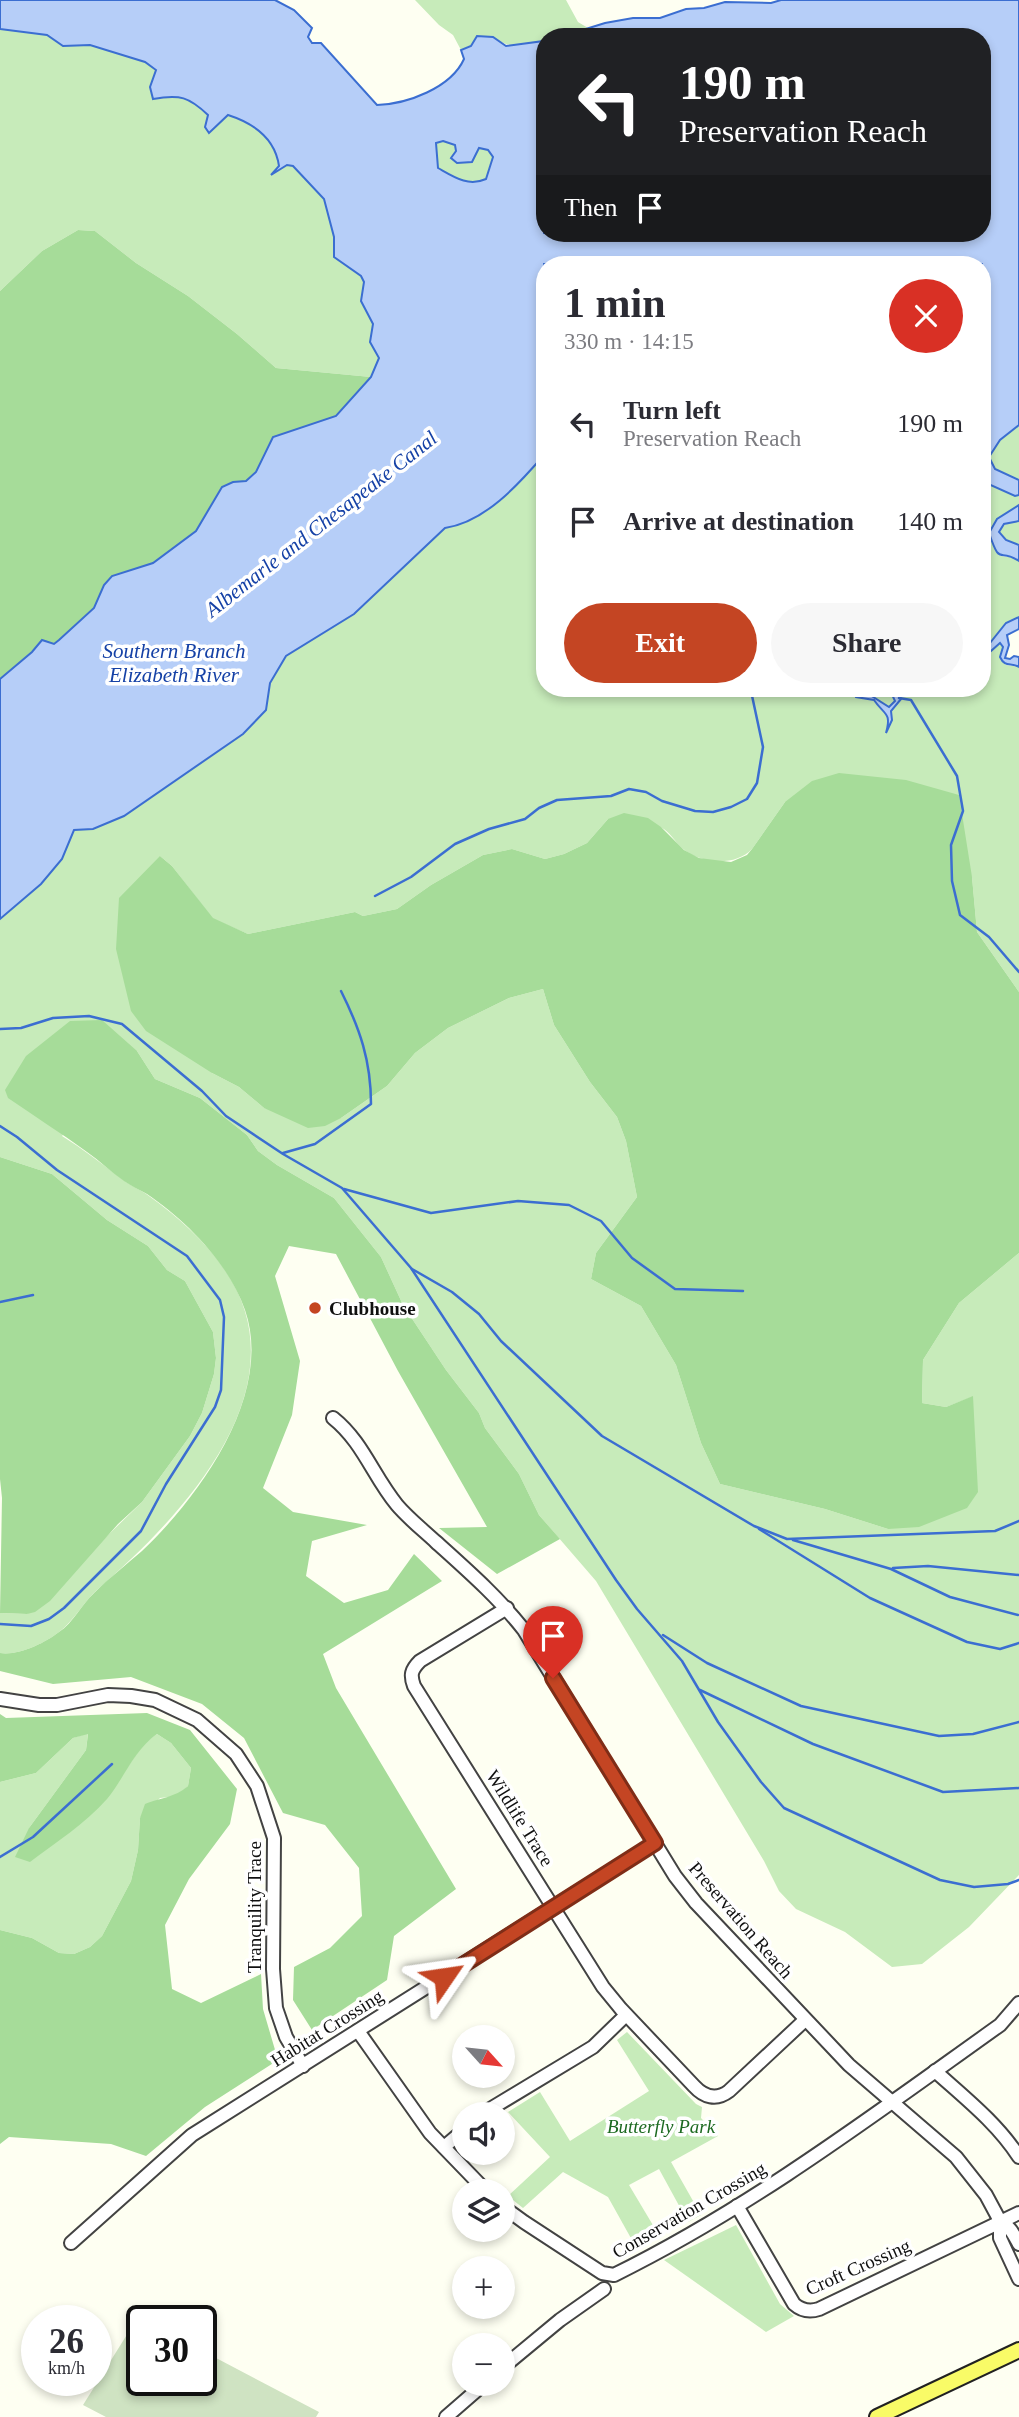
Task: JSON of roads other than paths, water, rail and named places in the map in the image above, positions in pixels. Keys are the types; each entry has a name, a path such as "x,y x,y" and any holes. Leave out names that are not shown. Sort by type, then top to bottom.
{"main road":[{"path":"877,2417 1019,2350"}],"street":[{"name":"Preservation Reach","path":"333,1418 356,1440 383,1488 399,1507 507,1608 524,1630 675,1876 696,1902 849,2065 956,2157 986,2195 1000,2221 1000,2238 1019,2279"},
{"name":"Wildlife Trace","path":"507,1608 420,1661 413,1668 411,1676 414,1686 603,1987 699,2091 713,2097 729,2091 804,2020"},
{"name":"Tranquility Trace","path":"0,1699 48,1705 97,1696 120,1695 155,1700 176,1708 206,1726 243,1764 257,1786 271,1826 268,1836 269,1849 274,1860 273,1969 276,2008 286,2037 303,2066"},
{"name":"Habitat Crossing","path":"71,2243 192,2135 655,1843"},
{"name":"Conservation Crossing","path":"515,2215 610,2276 737,2207 800,2168 1000,2025 1019,2003"},
{"path":"502,2102 593,2047 626,2015"},
{"path":"358,2031 411,2107 475,2179"},
{"path":"935,2071 977,2108 1019,2157"},
{"path":"444,2147 452,2140"},
{"name":"Croft Crossing","path":"737,2207 794,2304 810,2311 820,2309 1019,2213"},
{"name":"Preservation Reach","path":"1000,2221 1013,2232 1019,2244"},
{"path":"515,2357 560,2320 604,2289"},
{"path":"446,2417 470,2396"}],"water":[{"name":"Southern Branch Elizabeth River","path":"0,0 275,0 294,10 312,28 308,37 312,43 321,43 377,105 414,98 439,86 458,69 464,59 461,50 471,46 477,36 493,37 506,46 536,42 536,242 991,242 991,28 589,28 633,18 660,18 686,9 704,8 725,2 1019,0 1019,425 1000,440 991,454 991,256 536,256 536,464 487,510 460,524 445,528 354,614 286,656 270,683 266,710 243,734 124,816 93,829 74,830 62,859 41,884 0,919 0,679 42,640 54,644 94,608 104,585 112,576 153,563 196,531 222,487 233,482 246,481 256,472 273,437 336,416 371,377 379,358 370,342 373,324 361,301 364,282 361,276 334,257 334,237 324,199 293,166 287,165 271,175 279,166 277,156 261,133 246,122 228,115 209,133 205,127 208,115 195,104 177,97 153,99 150,87 156,70 145,62 90,45 63,46 47,35 0,29","holes":["443,141 455,145 456,151 451,158 457,163 472,162 479,148 488,150 493,157 486,179 467,181 455,178 438,168 436,143"]},
{"name":"Southern Branch Elizabeth River","path":"991,461 995,469 1019,480 1019,495 1015,496 991,485"},
{"path":"1019,505 1019,521 1004,524 999,532 1006,540 1019,545 1019,561 998,554 991,538 991,530 997,519"},
{"path":"1019,617 1019,629 1007,635 1009,645 1005,658 1019,657 1019,667 1006,664 1002,660 1000,657 1003,647 1000,643 991,651 991,642 1006,623"},
{"path":"856,697 873,697 889,707 895,701 893,697 900,697 891,711 892,720 886,733 886,714 874,700"}],"waterway":[{"path":"375,896 411,877 455,844 489,829 525,819 539,808 557,800 611,796 629,789 646,792 662,801 695,811 713,812 747,799 757,783 763,747 752,697"},
{"path":"899,698 911,700 957,776 963,811 951,845 952,881 960,915 989,937 1019,972"},
{"path":"283,1153 315,1144 371,1104 369,1074 363,1046 341,991"},
{"path":"0,1029 21,1028 53,1018 89,1016 122,1024 202,1091 226,1116 283,1154 342,1188 411,1268 616,1580 682,1661 718,1722 761,1782 784,1808 940,1880 974,1887 1008,1884 1019,1880"},
{"path":"0,1126 57,1170 187,1256 220,1300 224,1317 221,1390 215,1407 166,1484 141,1531 64,1608 49,1619 31,1626 0,1624"},
{"path":"344,1189 431,1213 518,1201 569,1205 601,1221 632,1258 675,1289 743,1291"},
{"path":"412,1269 452,1292 479,1314 501,1341 602,1436 754,1526 787,1539 995,1531 1019,1521"},
{"path":"0,1302 33,1295"},
{"path":"759,1529 870,1598 967,1642 1000,1649 1019,1643"},
{"path":"793,1540 891,1569 950,1597 1018,1615"},
{"path":"893,1568 928,1566 1019,1575"},
{"path":"663,1635 707,1663 801,1706 939,1736 973,1734 1019,1722"},
{"path":"700,1690 813,1744 943,1792 1019,1788"},
{"path":"0,1857 33,1837 112,1764"}],"place":[{"name":"Clubhouse","path":"315,1308"}],"water label":[{"name":"Albemarle and Chesapeake Canal","path":"321,524"}],"park label":[{"name":"Butterfly Park","path":"661,2126"}]}
